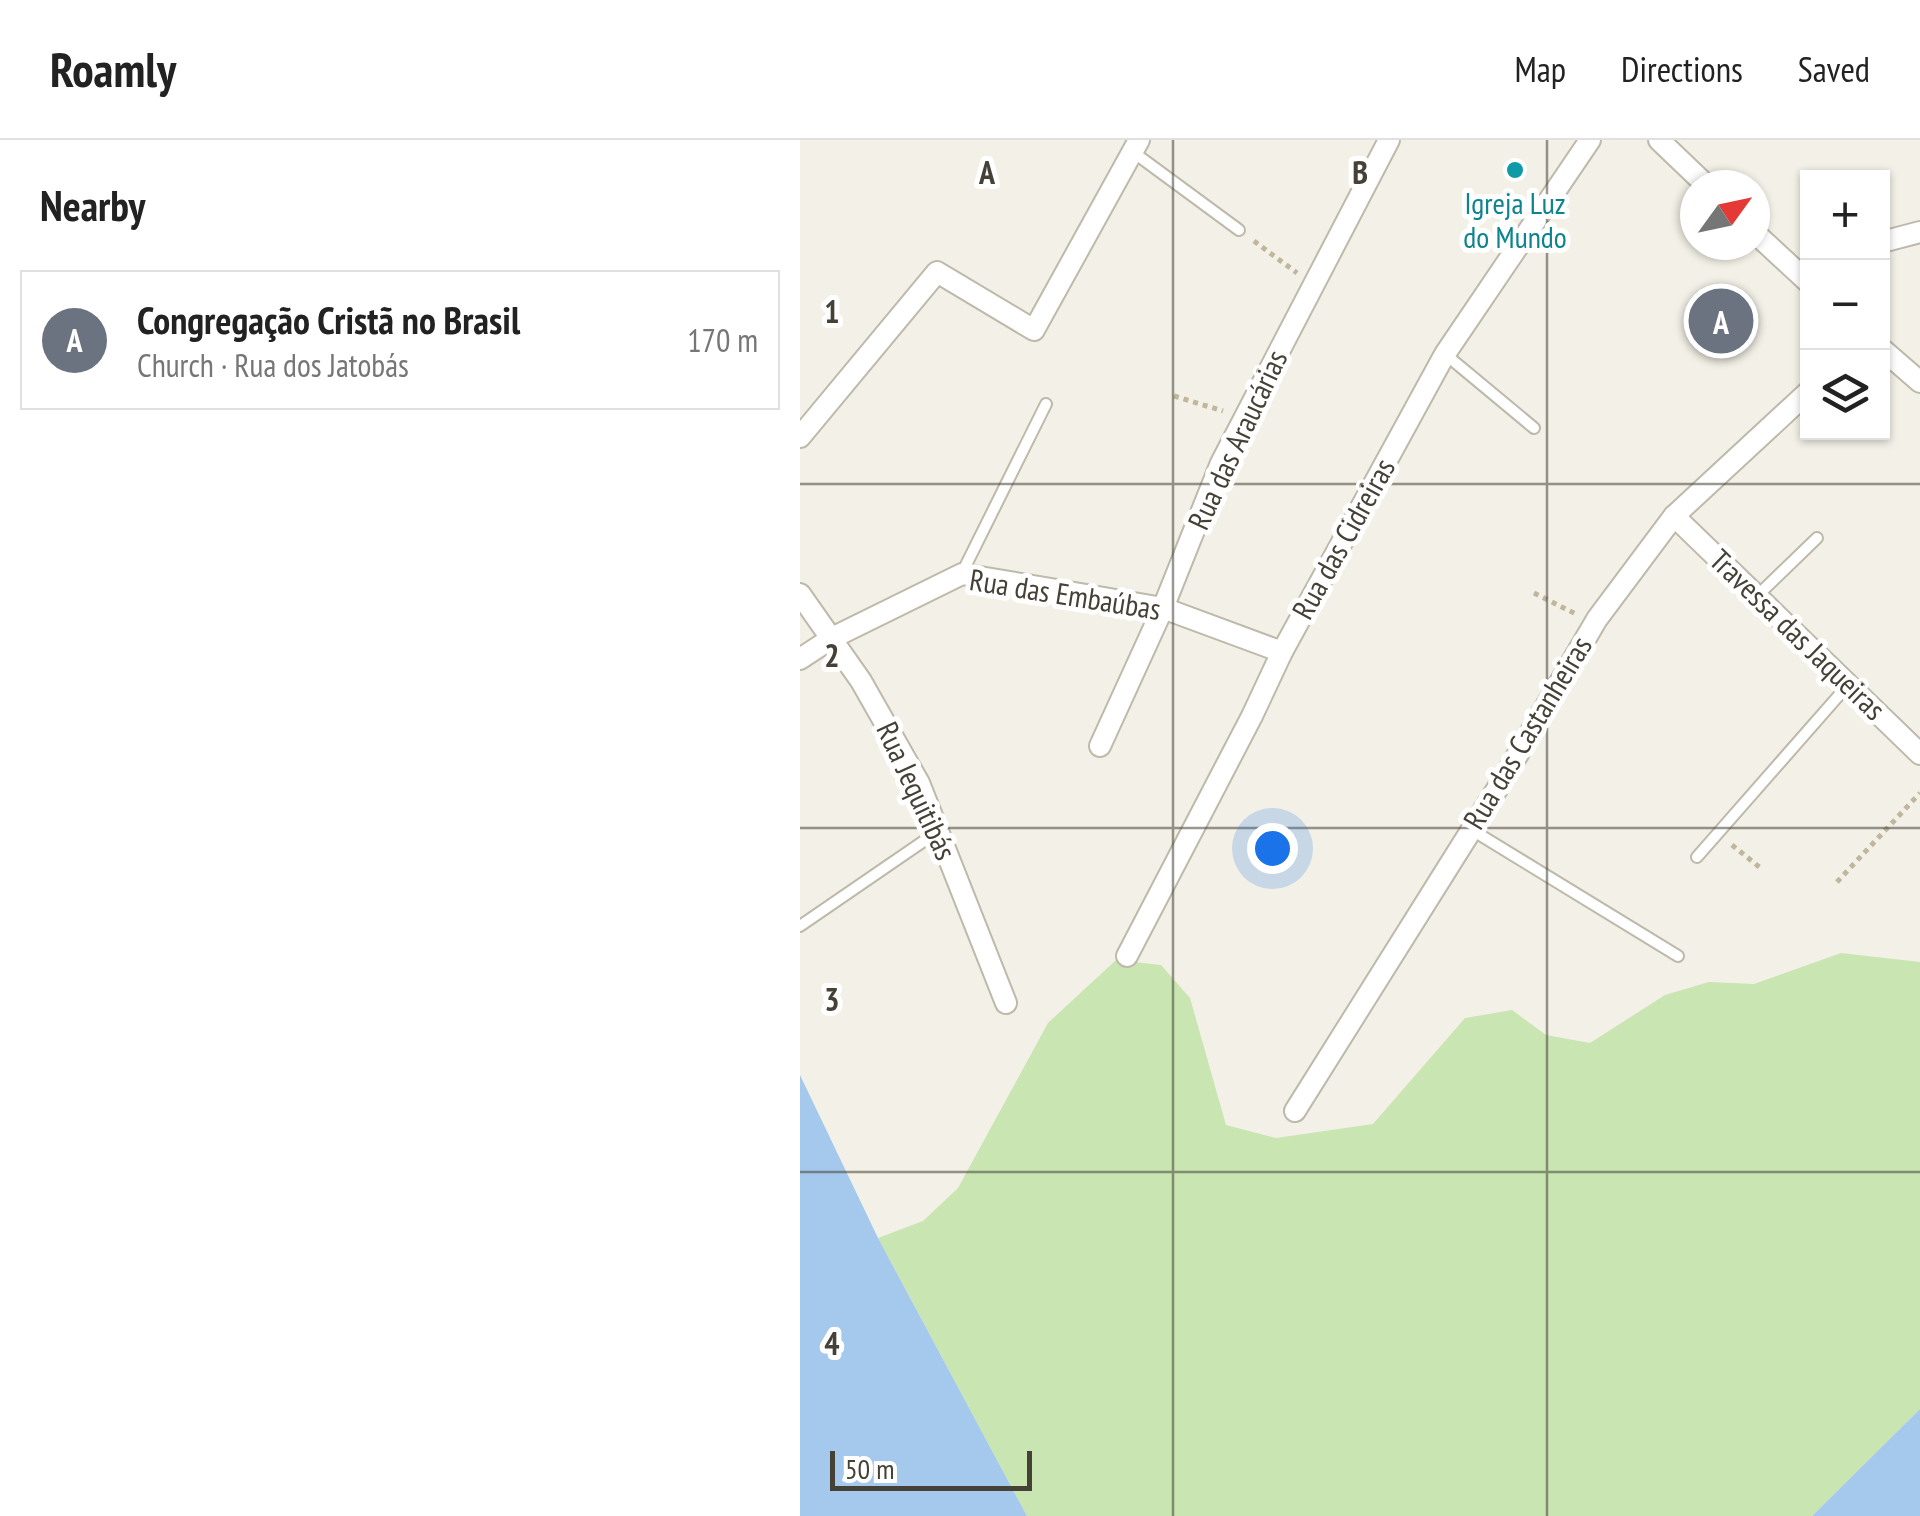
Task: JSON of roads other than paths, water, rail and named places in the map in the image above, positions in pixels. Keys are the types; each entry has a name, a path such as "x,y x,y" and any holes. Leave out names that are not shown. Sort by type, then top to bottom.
{"street":[{"name":"Rua das Araucárias","path":"1100,746 1163,608 1221,464 1389,140"},
{"name":"Rua das Cidreiras","path":"1127,956 1282,652 1444,354 1590,140"},
{"path":"1660,140 1691,170"},
{"path":"800,438 937,272 1034,330 1135,146"},
{"path":"1890,240 1920,232"},
{"path":"1770,244 1799,265"},
{"path":"1883,350 1920,382"},
{"name":"Rua das Castanheiras","path":"1294,1111 1504,778 1594,624 1674,516 1800,399"},
{"name":"Travessa das Jaqueiras","path":"1674,516 1920,754"},
{"name":"Rua das Embaúbas","path":"800,659 832,638 962,574 1163,608 1282,652"},
{"name":"Rua Jequitibás","path":"800,594 861,681 919,784 1006,1003"}],"lane":[{"path":"1135,146 1239,230"},
{"path":"1444,354 1534,428"},
{"path":"962,574 1046,404"},
{"path":"1757,596 1817,538"},
{"path":"1697,857 1849,685"},
{"path":"1471,830 1678,956"},
{"path":"800,926 938,832"}],"water":[{"path":"800,1075 878,1238 1027,1516 800,1516"},
{"path":"1920,1409 1920,1516 1812,1516"}],"place":[{"name":"Igreja Luz do Mundo","path":"1515,170"},
{"name":"Congregação Cristã no Brasil","path":"1721,321"}]}
